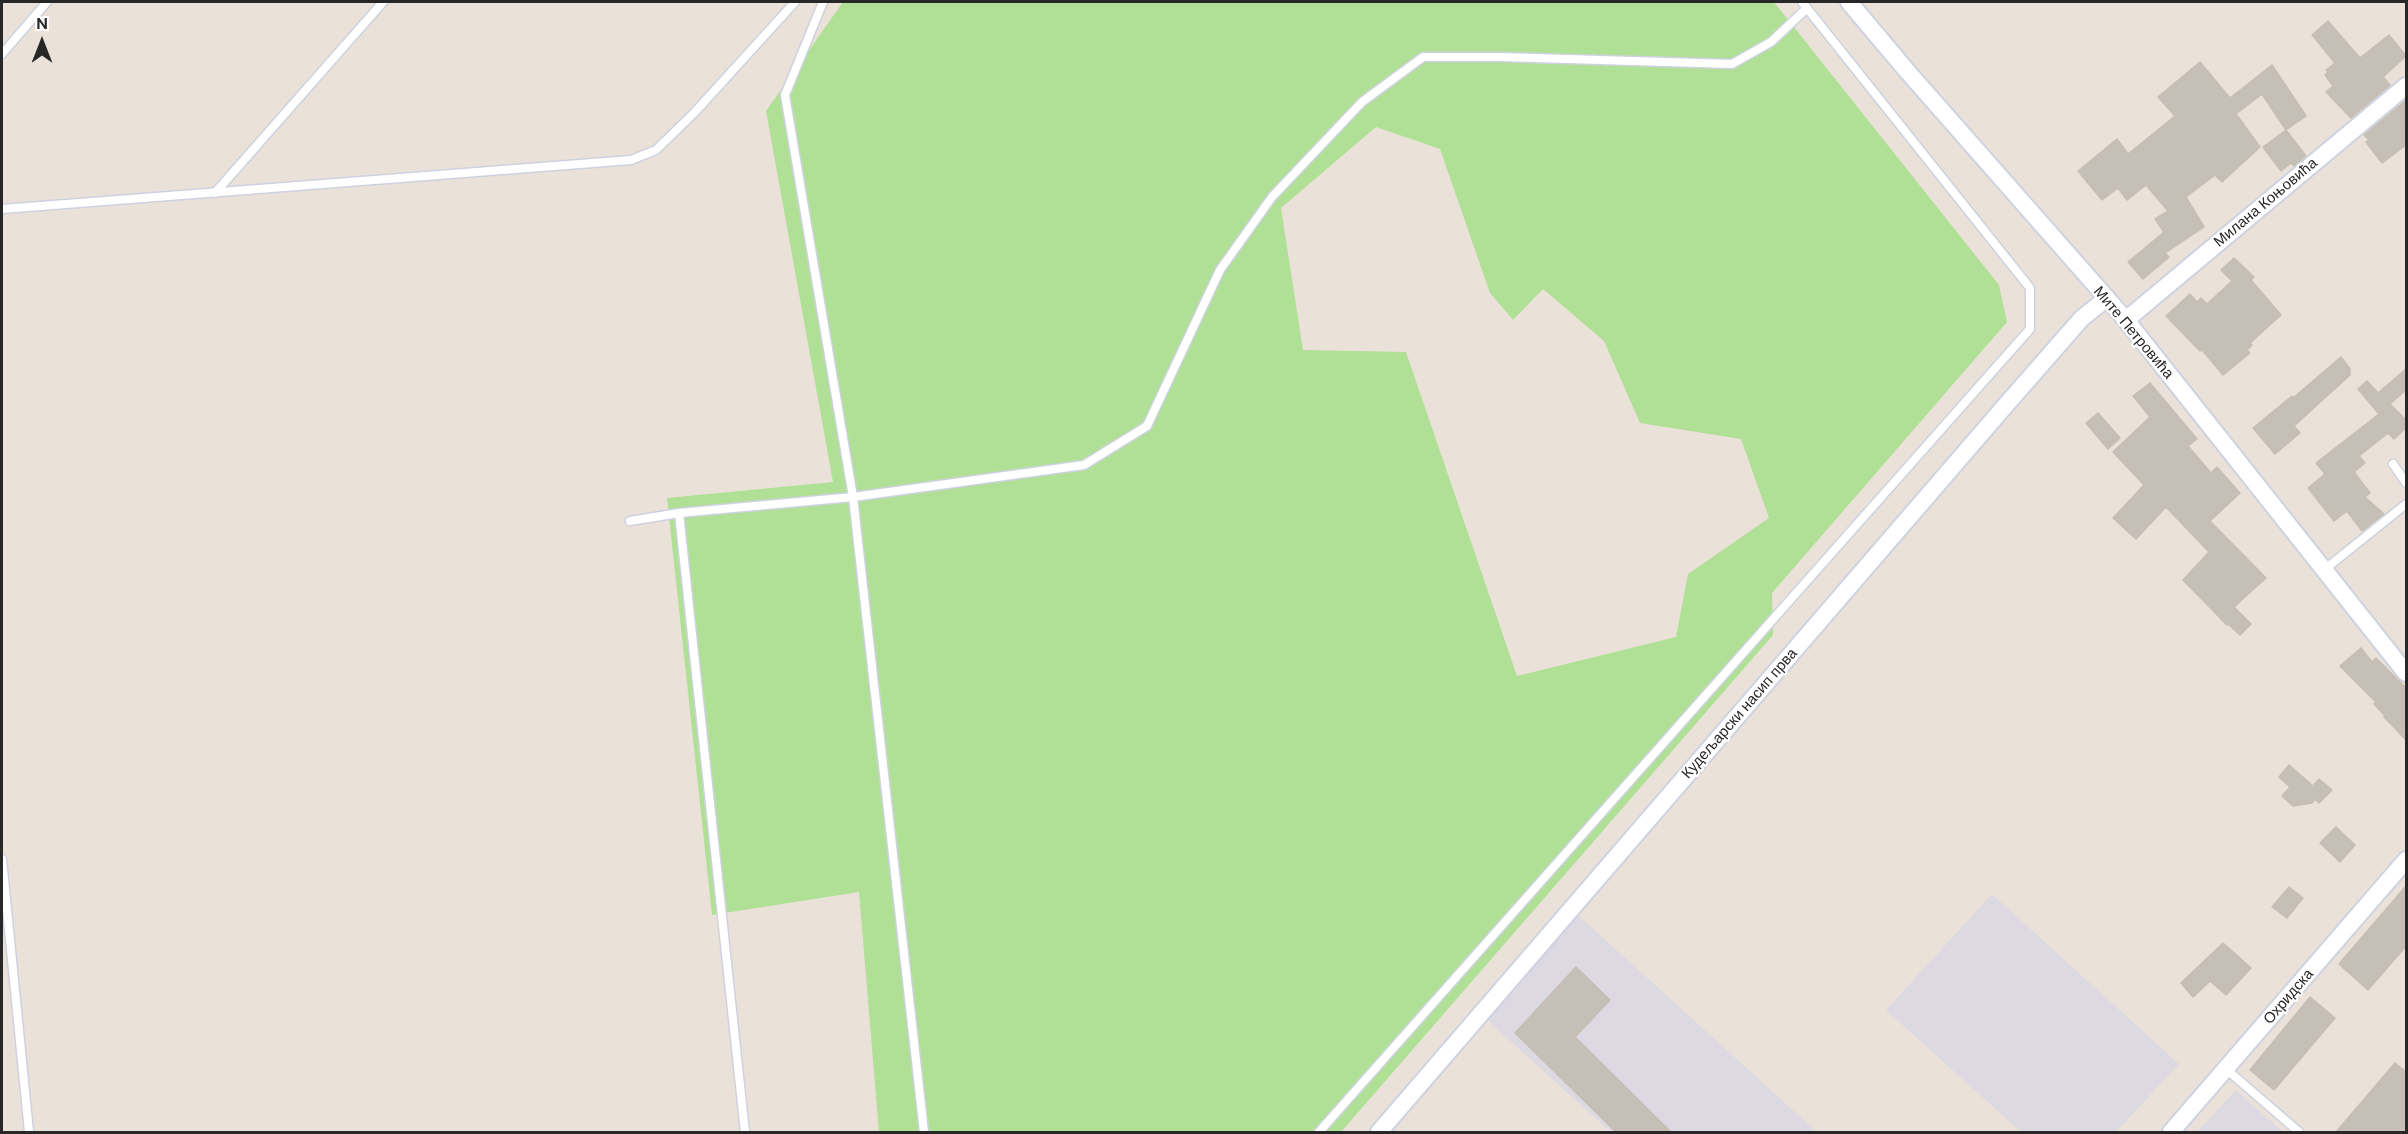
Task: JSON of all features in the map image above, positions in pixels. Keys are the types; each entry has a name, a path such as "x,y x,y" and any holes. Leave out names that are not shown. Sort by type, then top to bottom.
{"street":[{"name":"Мите Петровића","path":"1849,2 2126,320 2406,673"},
{"name":"Милана Коњовића","path":"2126,320 2406,86"},
{"name":"Кудељарски насип прва","path":"1379,1132 2005,406 2082,318 2106,299"},
{"name":"Охридска","path":"2171,1132 2406,861"}],"lane":[{"path":"2,54 47,2"},
{"path":"215,193 383,2"},
{"path":"2,209 632,160 656,150 695,112 795,2"},
{"path":"823,2 784,95 853,497 924,1132"},
{"path":"630,521 679,513 853,497 1084,465 1147,426 1220,270 1272,197 1362,102 1423,57 1732,64 1771,42 1805,5 2030,288 2030,329 1319,1132"},
{"path":"2393,464 2406,483"},
{"path":"2324,570 2406,504"},
{"path":"679,513 744,1132"},
{"path":"2,859 29,1132"},
{"path":"2226,1069 2299,1132"}],"shaded area":[{"path":"1992,894 2179,1064 2116,1132 2021,1132 1886,1010"},
{"path":"1578,915 1817,1132 1611,1132 1488,1021"},
{"path":"2236,1090 2283,1132 2197,1132"}],"green space":[{"path":"843,2 1774,2 1999,285 2007,322 1772,593 1773,635 1341,1132 879,1132 859,892 712,915 667,498 833,482 766,111","holes":["1376,127 1440,149 1490,293 1513,320 1543,289 1604,341 1640,423 1741,439 1769,518 1688,574 1676,637 1517,676 1406,352 1303,350 1281,208"]}],"building":[{"path":"2328,21 2360,58 2389,35 2406,56 2383,77 2390,85 2351,118 2326,92 2333,86 2325,75 2328,72 2326,70 2335,63 2312,35"},
{"path":"2200,62 2230,98 2272,65 2306,116 2286,130 2262,94 2236,114 2260,147 2222,182 2215,175 2186,197 2204,227 2165,253 2169,257 2143,279 2128,262 2164,232 2155,219 2168,211 2146,185 2127,200 2118,188 2102,200 2078,171 2117,139 2128,154 2175,116 2158,97"},
{"path":"2405,101 2406,145 2382,163 2366,142 2369,140 2364,135"},
{"path":"2286,130 2306,156 2294,166 2291,163 2281,171 2263,147"},
{"path":"2234,258 2254,277 2251,280 2281,315 2250,343 2252,345 2247,350 2250,353 2223,375 2202,350 2200,351 2166,316 2190,294 2197,302 2201,298 2207,304 2232,281 2221,270"},
{"path":"2341,357 2350,369 2350,375 2294,426 2300,433 2275,454 2253,428"},
{"path":"2406,369 2406,390 2390,404 2406,420 2404,426 2406,428 2394,439 2388,433 2359,456 2365,463 2354,472 2370,493 2365,497 2384,514 2362,531 2347,511 2334,521 2308,488 2325,474 2316,463 2379,414 2358,389 2367,381 2378,393"},
{"path":"2150,383 2197,439 2188,446 2211,473 2217,467 2240,493 2210,521 2266,578 2234,607 2251,624 2240,635 2227,625 2183,580 2209,552 2166,507 2136,539 2113,518 2144,485 2113,452 2150,417 2133,396"},
{"path":"2098,413 2120,438 2108,449 2086,423"},
{"path":"2361,648 2372,662 2376,658 2406,688 2406,740 2384,717 2374,704 2376,702 2340,666"},
{"path":"2289,765 2313,786 2319,779 2332,790 2319,803 2315,799 2312,803 2293,806 2282,796 2290,787 2279,777"},
{"path":"2336,827 2355,845 2340,862 2320,843"},
{"path":"2406,886 2406,946 2368,990 2339,964"},
{"path":"2289,887 2303,898 2287,918 2272,907"},
{"path":"2223,943 2251,968 2226,995 2210,981 2193,997 2181,983"},
{"path":"1576,967 1610,1000 1575,1037 1671,1132 1616,1132 1515,1033"},
{"path":"2310,997 2335,1018 2274,1090 2250,1070"},
{"path":"2395,1063 2406,1072 2406,1132 2336,1132"}]}
